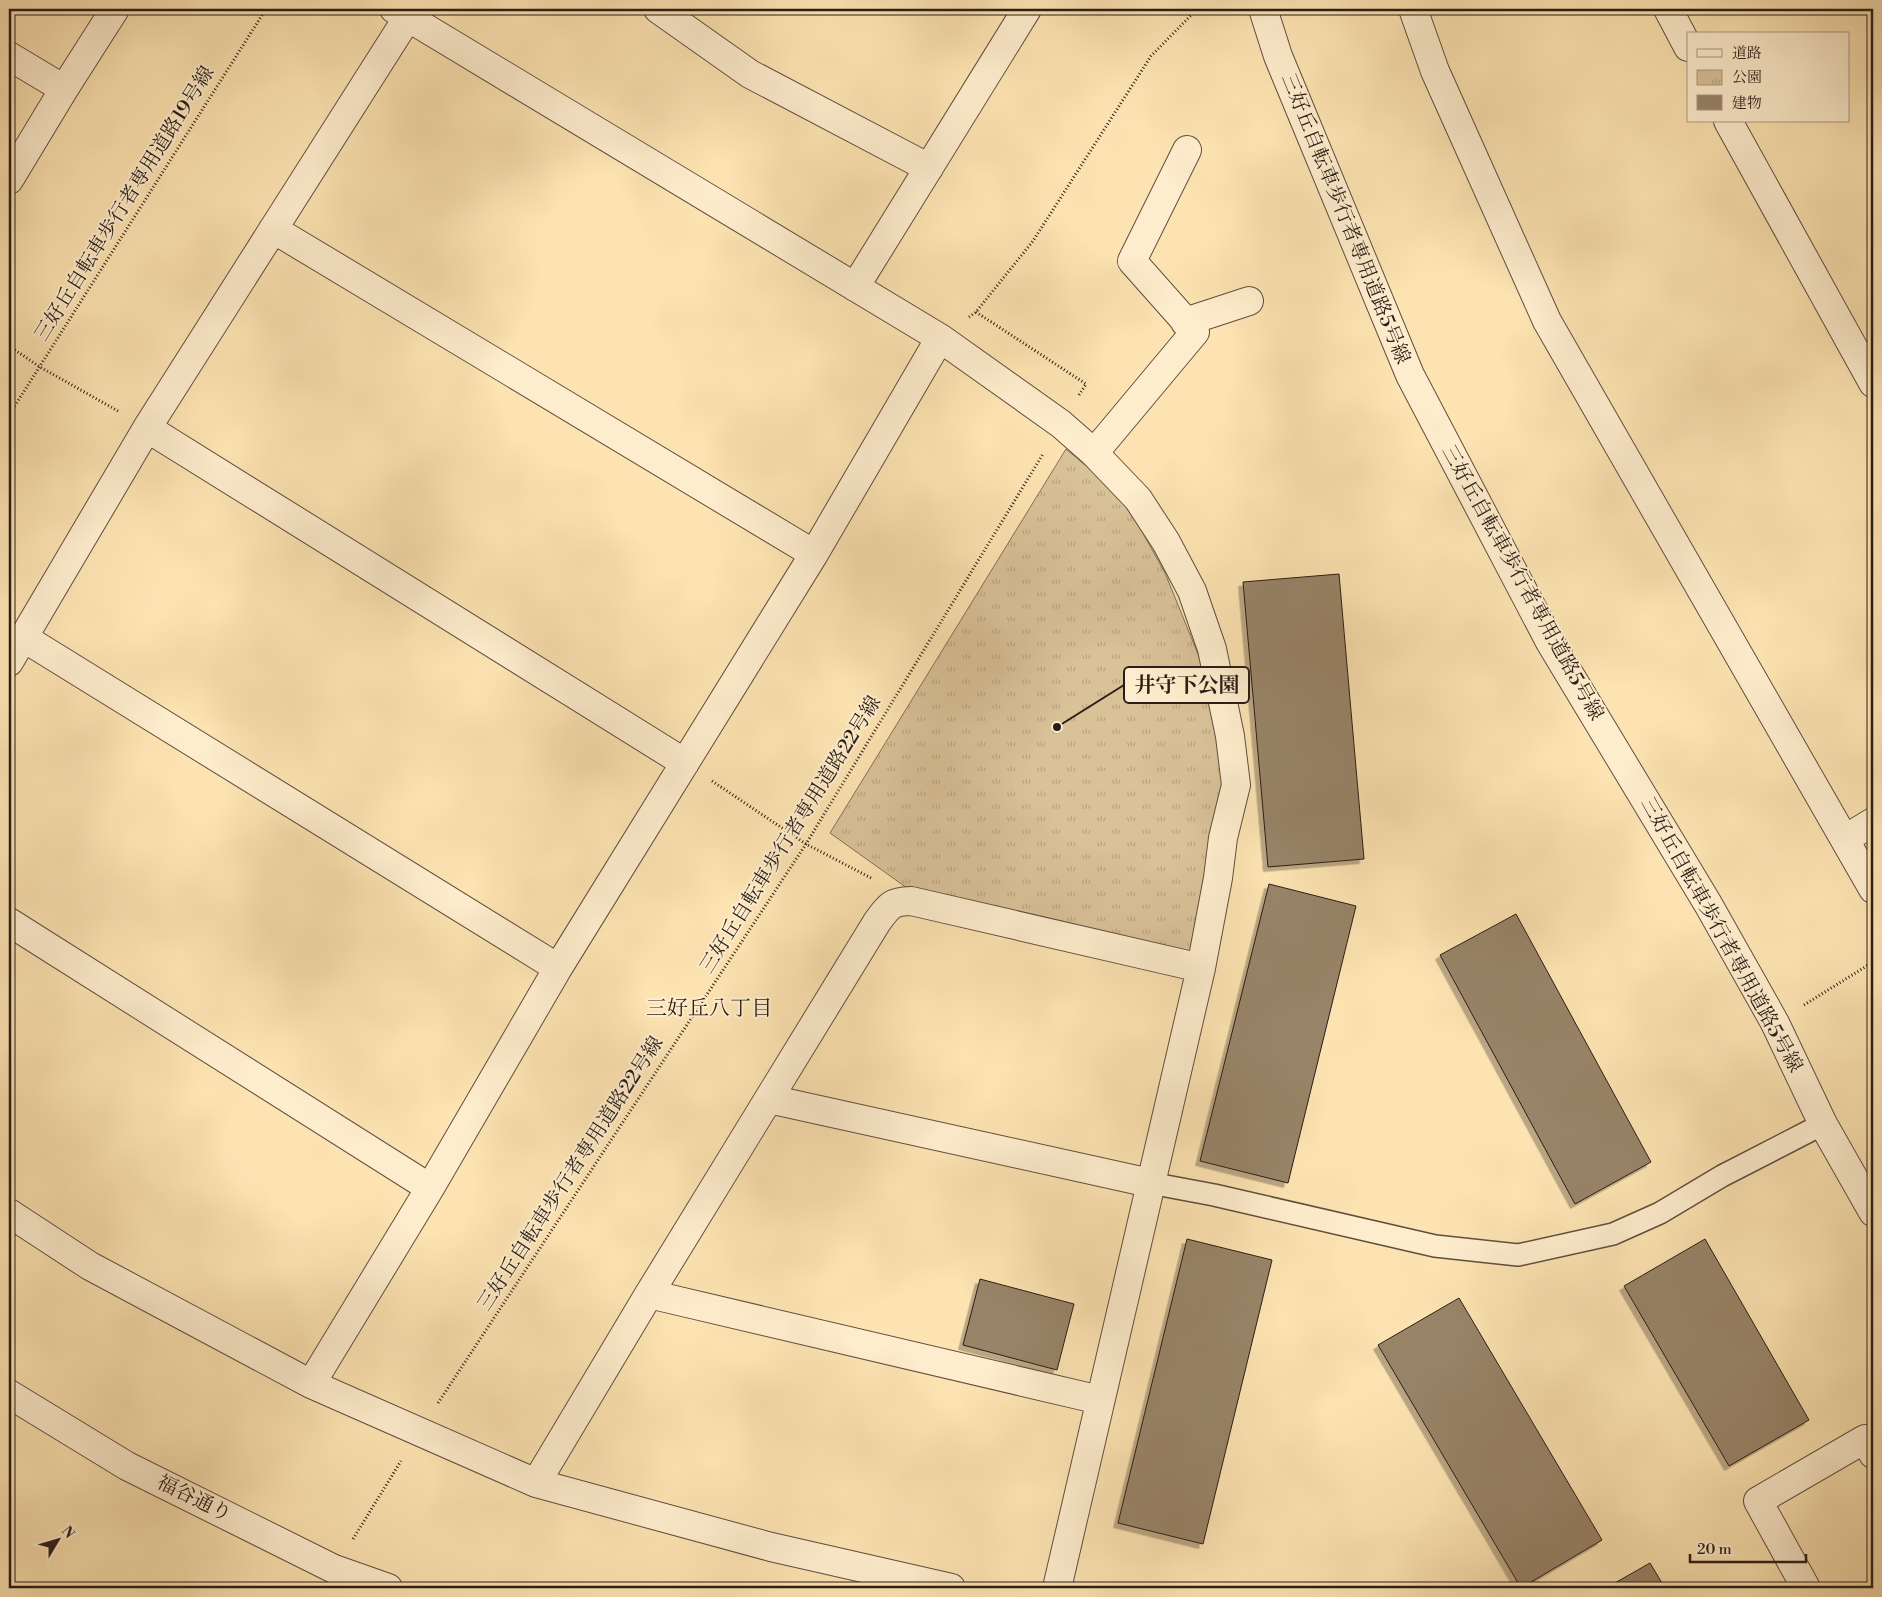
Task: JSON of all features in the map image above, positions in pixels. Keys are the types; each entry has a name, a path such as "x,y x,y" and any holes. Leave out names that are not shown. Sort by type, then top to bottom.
{"street":[{"path":"9,180 115,9"},
{"path":"658,9 750,74 929,168"},
{"path":"855,287 1027,9"},
{"name":"三好丘自転車歩行者専用道路5号線","path":"1263,9 1278,56 1410,374 1550,642 1708,904 1775,1023 1823,1124 1873,1212"},
{"path":"1413,9 1435,71 1547,322 1873,890"},
{"path":"1668,9 1687,45"},
{"path":"9,662 147,428 273,229 404,12 940,338 1061,424 1094,452 1138,499 1166,542 1192,591 1212,649 1230,736 1236,784 1223,838 1218,878 1201,968 1057,1588"},
{"path":"9,56 64,89"},
{"path":"1729,122 1873,383"},
{"path":"1094,452 1195,332 1132,262 1187,150"},
{"path":"273,229 814,554"},
{"path":"1185,322 1249,301"},
{"path":"311,1384 430,1188 558,968 814,554 940,338"},
{"path":"147,428 685,763"},
{"path":"24,638 558,968"},
{"path":"1845,839 1873,822"},
{"path":"536,1483 649,1294 885,911 898,901 920,903 1201,968"},
{"path":"9,922 430,1188"},
{"path":"769,1099 1150,1183"},
{"path":"9,1213 90,1266 311,1384 536,1483 771,1547 951,1588"},
{"path":"649,1294 1100,1400"},
{"name":"福谷通り","path":"9,1394 127,1466 334,1569 388,1588"},
{"path":"1806,1588 1758,1501 1865,1439 1873,1454"}],"lane":[{"path":"1150,1183 1214,1195 1435,1246 1518,1255 1613,1234 1660,1213 1722,1176 1823,1124"}],"path":[{"name":"三好丘自転車歩行者専用道路19号線","path":"9,415 266,9"},
{"path":"940,338 976,312 1032,241 1150,56 1197,9"},
{"name":"三好丘自転車歩行者専用道路22号線","path":"334,1569 419,1430 806,844 1086,384 976,312"},
{"path":"9,346 40,367 147,428"},
{"path":"685,763 806,844 881,883 898,901"},
{"path":"1775,1023 1873,962"}],"green space":[{"path":"1066,449 1123,497 1165,573 1209,681 1230,774 1210,957 914,893 830,833"}],"building":[{"path":"1339,574 1364,859 1268,867 1243,582"},
{"path":"1269,884 1356,906 1288,1183 1200,1161"},
{"path":"1516,914 1651,1162 1575,1204 1440,955"},
{"path":"1187,1239 1272,1260 1203,1544 1118,1523"},
{"path":"1705,1239 1809,1420 1729,1466 1624,1286"},
{"path":"980,1279 1074,1304 1057,1370 963,1345"},
{"path":"1459,1298 1602,1540 1521,1588 1378,1345"},
{"path":"1650,1563 1665,1588 1606,1588"}],"place":[{"name":"井守下公園","path":"1057,727"}],"district":[{"name":"三好丘八丁目","path":"709,1009"}]}
